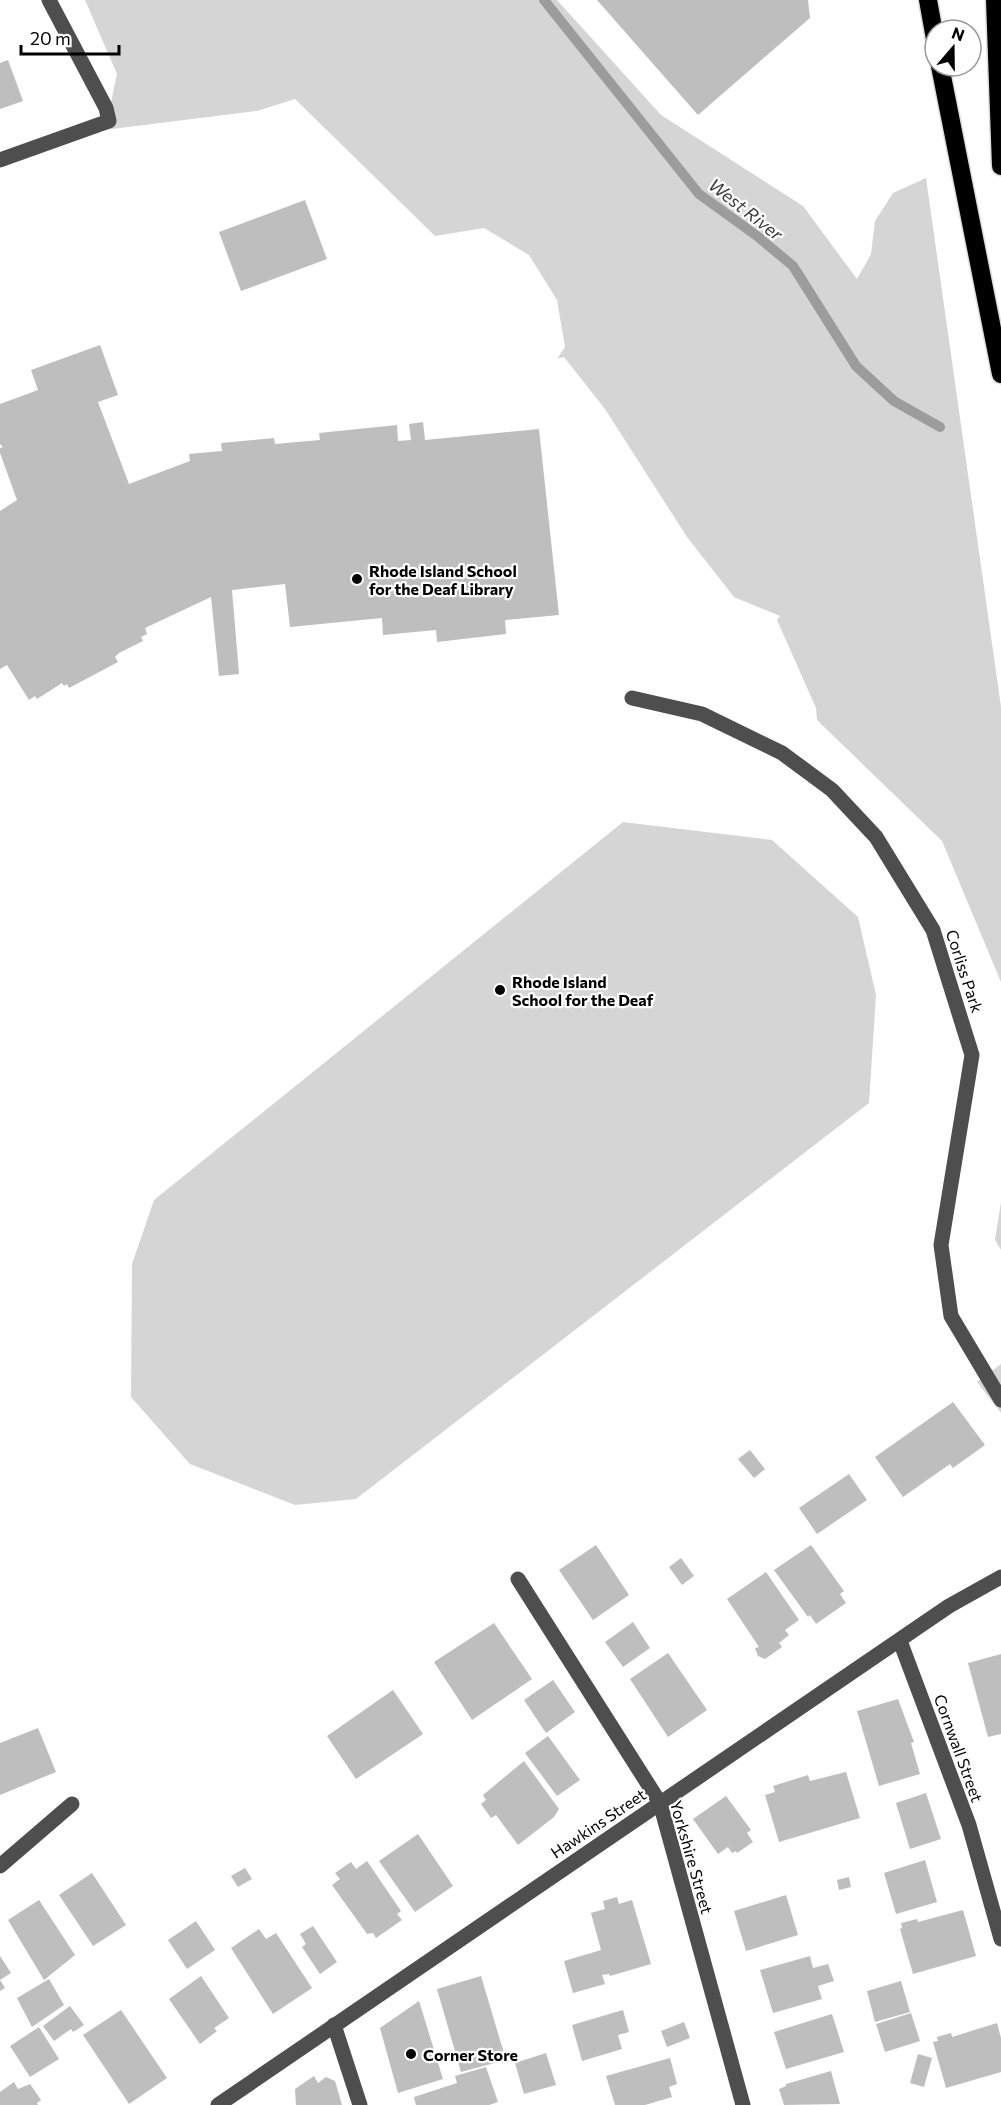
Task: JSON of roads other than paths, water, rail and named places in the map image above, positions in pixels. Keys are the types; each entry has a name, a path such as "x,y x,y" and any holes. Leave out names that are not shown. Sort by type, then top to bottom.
{"highway":[{"path":"928,0 931,18"},
{"path":"995,0 1001,166"},
{"path":"942,78 1001,374"}],"street":[{"path":"0,160 110,121 106,108 49,0"},
{"name":"Corliss Park","path":"632,698 702,714 782,753 832,790 876,837 933,930 972,1055 941,1245 951,1316 1001,1400"},
{"name":"Hawkins Street","path":"218,2105 949,1606 1001,1576"},
{"name":"Yorkshire Street","path":"518,1580 660,1803 743,2105"},
{"name":"Cornwall Street","path":"900,1641 969,1825 1001,1939"},
{"path":"0,1866 72,1804"},
{"path":"334,2025 360,2105"}],"waterway":[{"name":"West River","path":"544,0 699,194 757,236 793,266 856,366 894,401 940,427"}],"place":[{"name":"Rhode Island School for the Deaf Library","path":"357,579"},
{"name":"Rhode Island School for the Deaf","path":"500,990"},
{"name":"Corner Store","path":"411,2054"}]}
